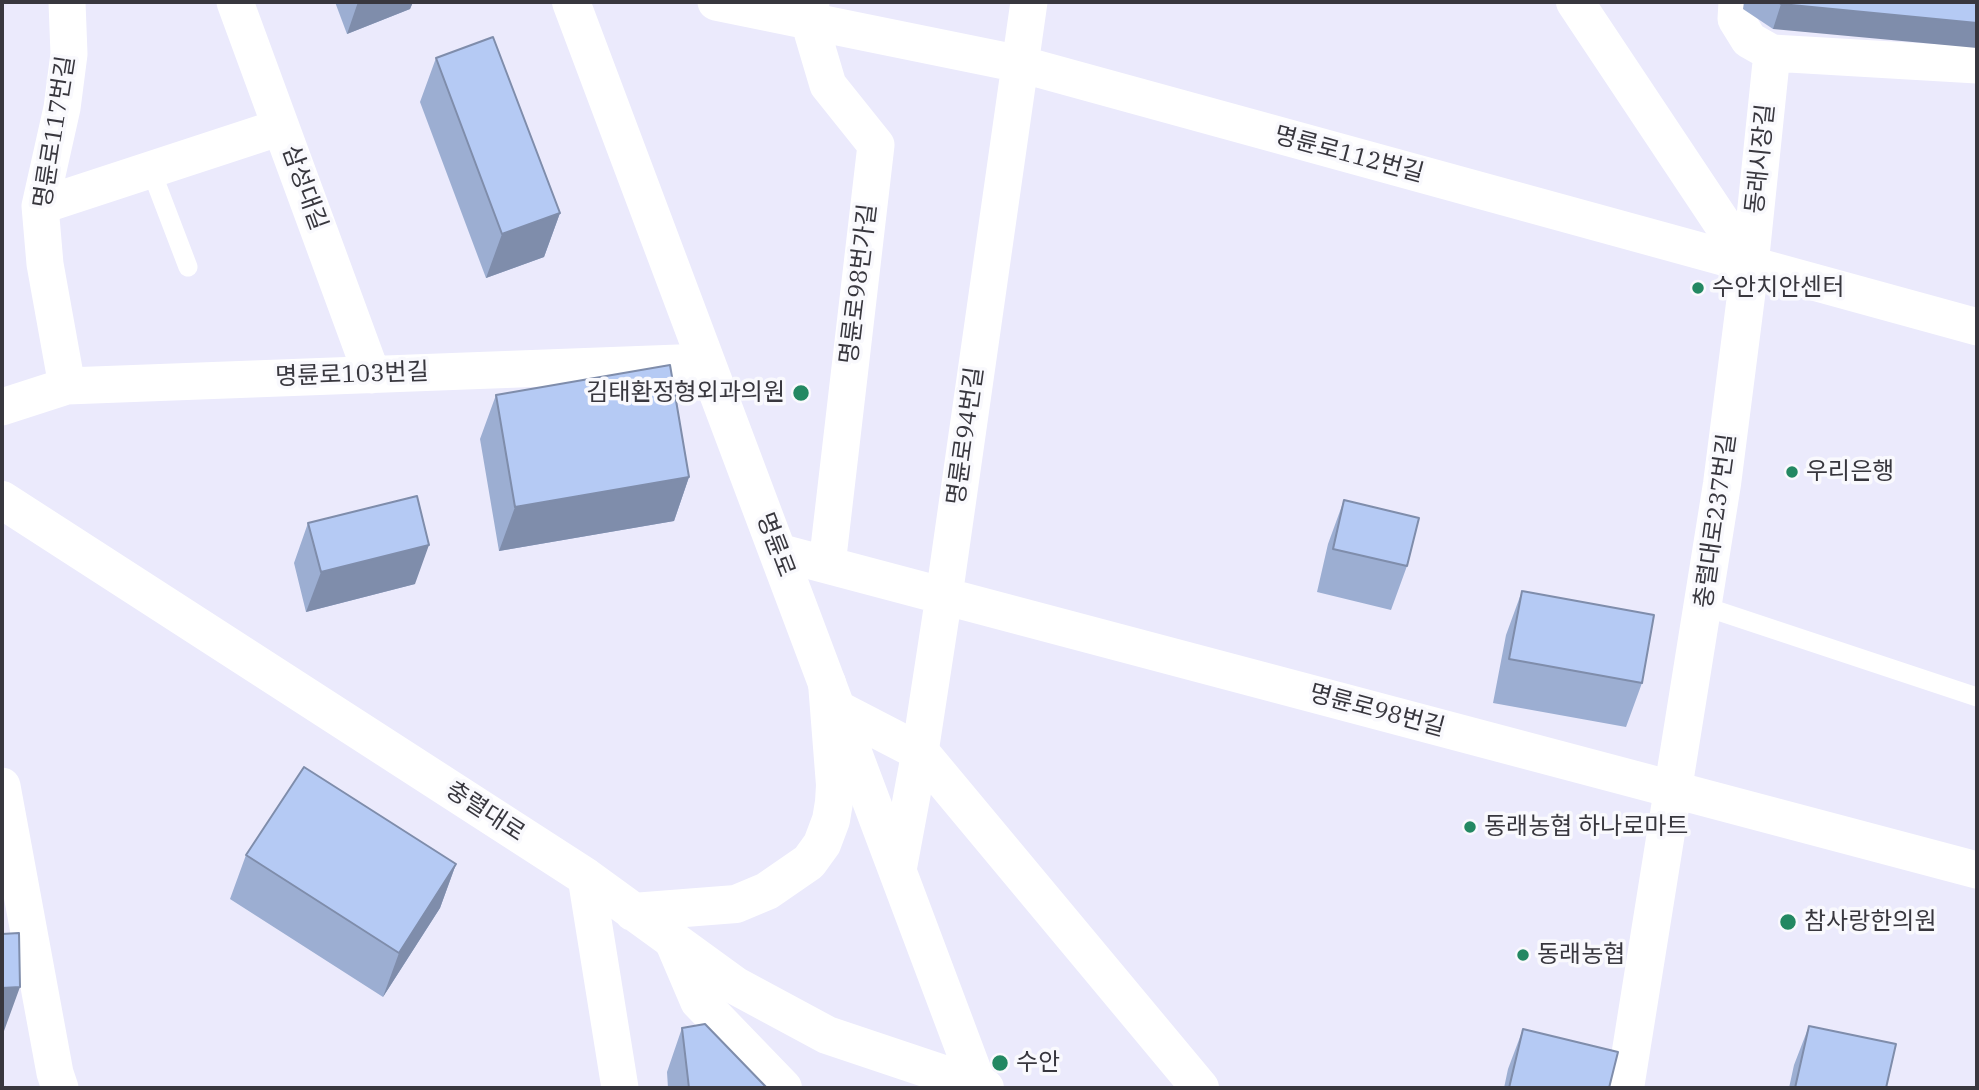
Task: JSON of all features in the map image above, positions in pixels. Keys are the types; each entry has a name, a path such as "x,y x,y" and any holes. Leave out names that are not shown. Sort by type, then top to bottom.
{"main road":[{"name":"명륜로","path":"570,2 981,1088"},
{"path":"1575,2 1750,265"},
{"name":"충렬대로237번길","path":"1625,1088 1723,484 1750,265"},
{"name":"충렬대로","path":"2,500 586,877 736,986 827,1035 981,1088"},
{"path":"832,696 920,752 1200,1088"},
{"path":"633,912 736,904 767,891 809,862 822,844 834,802 832,696"},
{"path":"673,940 699,1001 783,1088"}],"street":[{"name":"명륜로117번길","path":"66,2 69,54 62,108 40,206 45,264 67,386"},
{"name":"삼성대길","path":"235,2 372,374"},
{"name":"명륜로112번길","path":"716,2 810,11 1020,64 1977,327"},
{"name":"명륜로94번길","path":"898,870 920,752 944,596 1028,2"},
{"path":"1737,2 1736,19 1749,40 1772,53 1977,65"},
{"name":"명륜로98번가길","path":"810,11 828,85 876,145 827,565"},
{"name":"동래시장길","path":"1750,265 1772,53"},
{"path":"40,206 281,127"},
{"name":"명륜로103번길","path":"2,407 67,386 705,362"},
{"name":"명륜로98번길","path":"778,552 1977,870"},
{"path":"2,786 65,1083"},
{"path":"586,877 620,1088"}],"lane":[{"path":"151,170 188,267"},
{"path":"1703,606 1977,697"}],"building":[{"path":"1778,2 1977,2 1977,23 1781,4"},
{"path":"493,37 560,213 502,234 436,58"},
{"path":"670,365 689,477 515,507 496,395"},
{"path":"417,496 429,545 321,572 308,523"},
{"path":"1344,500 1419,518 1407,566 1333,549"},
{"path":"1522,591 1654,615 1642,683 1509,659"},
{"path":"304,767 456,864 399,953 246,855"},
{"path":"19,933 20,987 2,988 2,934"},
{"path":"705,1024 767,1088 689,1088 682,1028"},
{"path":"1809,1026 1896,1044 1886,1088 1795,1088"},
{"path":"1523,1029 1618,1052 1609,1088 1509,1088"}],"place":[{"name":"수안치안센터","path":"1698,288"},
{"name":"김태환정형외과의원","path":"801,393"},
{"name":"우리은행","path":"1792,472"},
{"name":"동래농협 하나로마트","path":"1470,827"},
{"name":"참사랑한의원","path":"1788,922"},
{"name":"동래농협","path":"1523,955"},
{"name":"수안","path":"1000,1063"}]}
